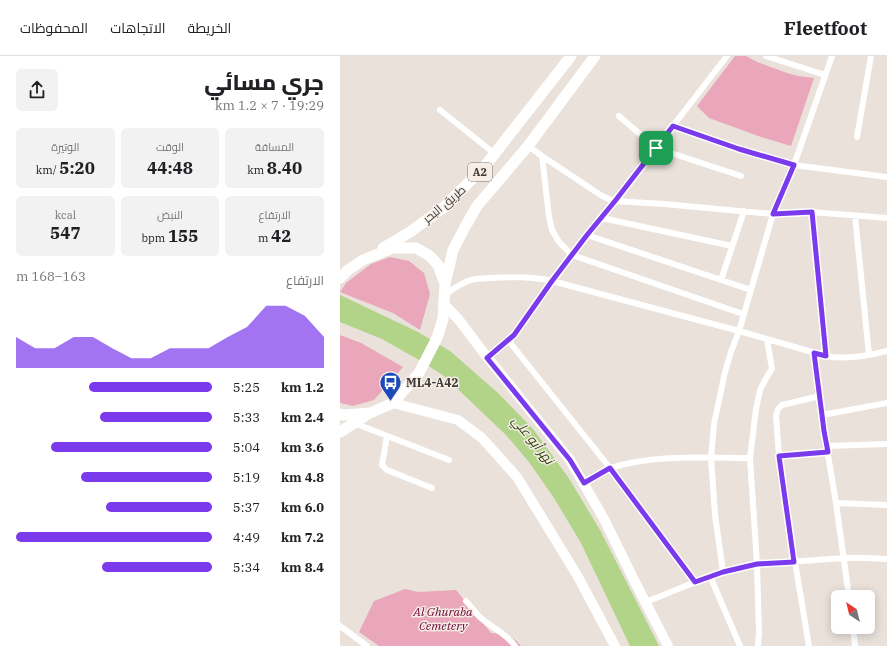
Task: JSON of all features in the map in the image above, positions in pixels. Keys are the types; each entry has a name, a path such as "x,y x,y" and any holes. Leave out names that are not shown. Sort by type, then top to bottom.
{"highway":[{"name":"طريق البحر","path":"363,260 410,232 443,208 485,166 571,56"},
{"name":"طريق البحر","path":"444,294 453,250 477,206 528,146 595,56"},
{"name":"A2","path":"340,278 348,270 363,260 393,248 416,248 430,256 438,265 444,294 443,319 437,338 419,373 393,403 370,413 340,432"},
{"name":"A2","path":"340,414 370,413"}],"main road":[{"path":"444,294 459,320 487,358 570,460 604,519 668,646"},
{"path":"393,403 458,420 482,438 517,477 577,575 614,646"}],"street":[{"path":"487,358 514,335 587,235 602,218 727,56"},
{"path":"766,56 825,75"},
{"path":"723,572 715,515 711,458 714,424 725,372 739,331 773,214 794,165 832,56"},
{"path":"857,137 871,56"},
{"path":"440,110 495,154"},
{"path":"620,116 656,148 741,176"},
{"path":"673,126 739,149 794,165 887,176"},
{"path":"528,146 605,198 615,201 773,214 812,212 887,218"},
{"path":"542,156 549,218 552,230 559,242 572,255 743,314"},
{"path":"721,280 744,212"},
{"path":"812,212 826,356"},
{"path":"855,216 869,355"},
{"path":"602,218 732,246"},
{"path":"587,235 751,290"},
{"path":"444,294 469,280 508,277 535,278 552,281 739,331 826,356 844,358 887,351"},
{"path":"758,646 757,564 750,458 760,390 772,369 768,339"},
{"path":"508,340 610,468 695,582"},
{"path":"814,353 824,431 845,558 848,590"},
{"path":"809,646 794,562 779,456 776,416 778,409 782,405 820,396"},
{"path":"822,415 887,403"},
{"path":"354,423 449,460"},
{"path":"387,436 382,465 386,470 432,488"},
{"path":"779,456 827,449 887,444"},
{"path":"584,483 610,468 636,462 666,458 750,458"},
{"path":"836,503 887,505"},
{"path":"646,602 710,576 757,564 845,558 887,558"},
{"path":"710,576 740,646"},
{"path":"466,601 480,617 506,635 515,646"},
{"path":"340,626 367,646"},
{"path":"854,634 855,646"}],"green space":[{"path":"735,56 746,56 757,62 787,73 814,78 791,146 709,118 697,106"},
{"path":"390,257 409,261 424,273 430,294 420,330 393,313 340,292 346,283 371,264"},
{"path":"340,335 361,343 403,367 374,400 353,406 340,403"},
{"name":"Al Ghuraba Cemetery","path":"405,589 418,592 456,590 491,633 508,635 521,646 379,646 359,632 374,601"}],"water":[{"name":"نهر أبو علي","path":"340,295 418,332 450,351 498,393 533,429 568,477 600,530 659,646 630,646 581,543 554,498 529,462 506,435 444,376 382,339 340,322"}],"place":[{"name":"ML4-A42","path":"390,402"}],"route":[{"path":"673,126 739,149 794,165 773,214 812,212 826,356 814,353 828,452 779,456 794,562 757,564 723,572 695,582 610,468 584,483 570,460 487,358 514,335 552,281 656,148 673,126"}]}
